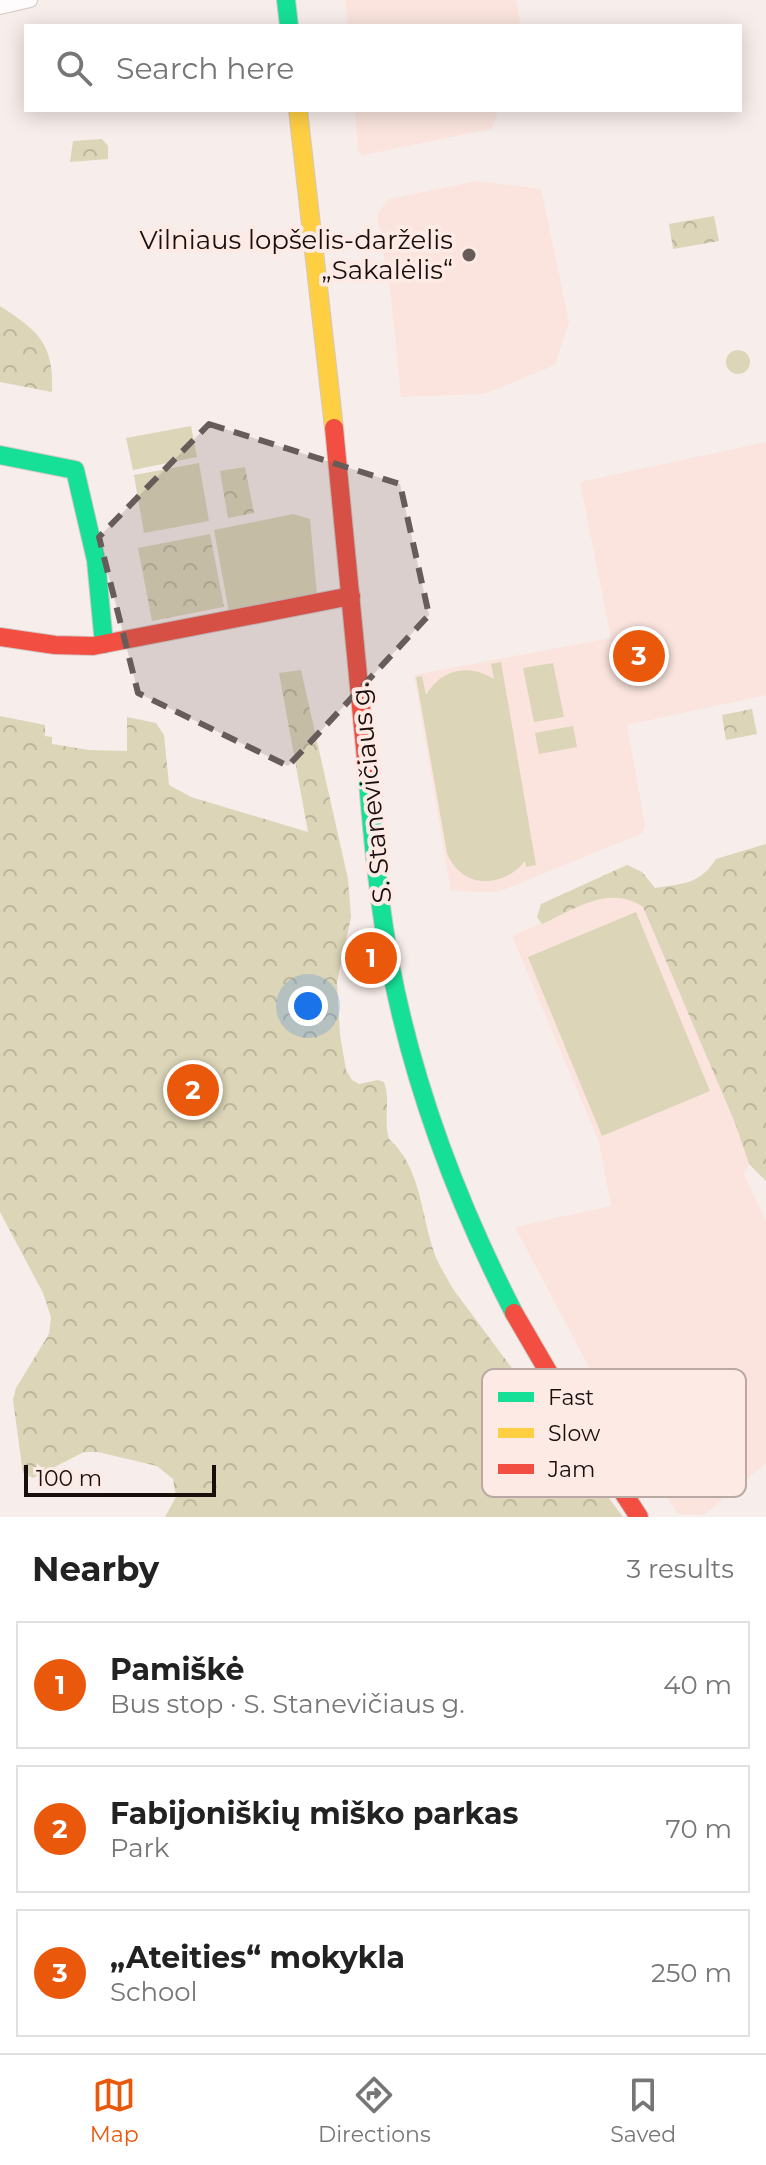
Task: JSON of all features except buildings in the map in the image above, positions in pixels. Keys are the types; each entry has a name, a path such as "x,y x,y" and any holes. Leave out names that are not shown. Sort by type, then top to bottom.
{"main road":[{"path":"286,0 289,24"},
{"name":"S. Stanevičiaus g.","path":"298,112 386,934 407,1036 431,1121 470,1222 546,1369"},
{"path":"0,455 75,470 96,560 104,644"},
{"path":"0,637 55,645 104,644 351,596"},
{"name":"S. Stanevičiaus g.","path":"626,1497 639,1517"}],"street":[{"path":"0,7 30,0"}],"highlighted area":[{"path":"209,424 400,484 429,615 288,766 138,693 99,537"}],"shaded area":[{"path":"345,0 516,0 521,24 348,24"},
{"path":"355,112 496,112 491,129 363,155 358,151"},
{"name":"Vilniaus lopšelis-darželis „Sakalėlis“","path":"477,181 541,189 569,322 555,365 484,394 401,397 391,297 377,214 389,199"},
{"path":"766,442 766,695 627,725 645,825 643,833 498,892 451,891 414,675 611,638 580,482"},
{"path":"630,898 643,907 735,1123 749,1164 744,1175 766,1221 766,1463 746,1480 746,1369 590,1369 515,1227 611,1206 599,1142 512,936 590,901"},
{"path":"667,1497 725,1497 704,1515 678,1514"}],"green space":[{"path":"102,139 108,146 108,159 70,162 73,141"},
{"path":"714,216 719,241 673,249 669,224"},
{"path":"0,306 34,331 41,340 50,361 52,392 0,382"},
{"path":"738,350 746,354 750,362 746,370 738,374 730,370 726,362 730,354"},
{"path":"191,426 197,457 133,470 126,438"},
{"path":"199,463 209,521 144,533 134,475"},
{"path":"245,467 254,513 228,518 220,471"},
{"path":"293,514 310,519 317,595 229,612 214,530"},
{"path":"210,534 224,607 152,621 138,548"},
{"path":"501,662 536,865 526,867 525,861 506,877 483,881 462,873 447,853 416,677 422,676 426,695 439,679 456,671 475,671 494,679 491,664"},
{"path":"553,663 564,717 534,722 523,668"},
{"path":"301,670 348,879 351,917 337,982 340,1035 346,1070 352,1080 359,1084 378,1080 384,1082 389,1139 407,1162 413,1176 437,1259 453,1289 513,1369 482,1369 482,1497 608,1497 623,1517 165,1517 176,1497 173,1479 157,1466 98,1452 84,1452 33,1478 23,1473 13,1400 16,1388 49,1334 51,1317 43,1293 0,1212 0,716 45,725 45,736 52,737 52,744 89,750 127,751 127,717 156,723 164,735 169,785 191,797 308,832 279,673"},
{"path":"752,709 757,734 726,740 722,715"},
{"path":"573,726 577,747 539,754 535,733"},
{"path":"766,844 766,1181 749,1164 735,1123 643,907 631,901 605,898 542,924 537,917 541,904 627,865 642,872 655,888 690,881 703,874 716,859"},
{"path":"636,912 710,1091 602,1136 528,957"}],"traffic: fast":[{"path":"286,0 289,24"},
{"path":"0,455 75,470 96,560 104,644"},
{"path":"367,769 386,939 411,1054 456,1186 514,1313"}],"traffic: slow":[{"path":"298,112 334,428"}],"traffic: jam":[{"path":"334,428 367,769"},
{"path":"0,637 55,645 93,646 351,596"},
{"path":"514,1313 547,1369"},
{"path":"626,1497 639,1517"}],"place":[{"name":"Vilniaus lopšelis-darželis „Sakalėlis“","path":"469,255"},
{"name":"„Ateities“ mokykla","path":"639,656"},
{"name":"Pamiškė","path":"371,958"},
{"name":"Fabijoniškių miško parkas","path":"193,1090"}]}
